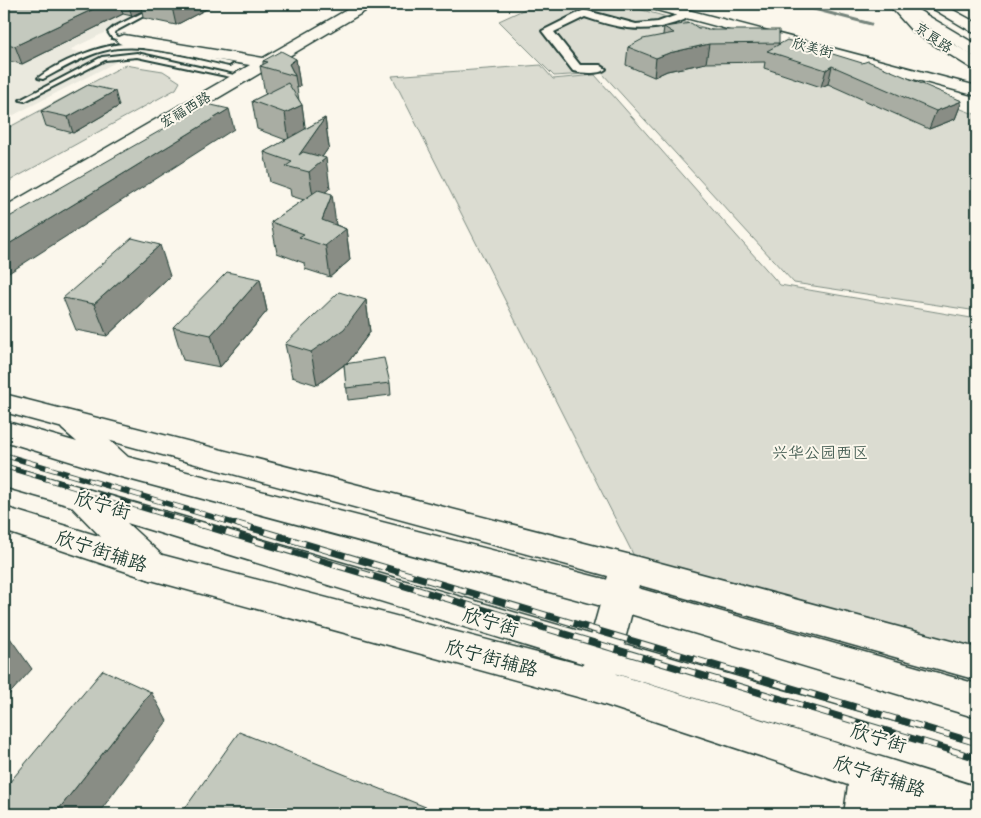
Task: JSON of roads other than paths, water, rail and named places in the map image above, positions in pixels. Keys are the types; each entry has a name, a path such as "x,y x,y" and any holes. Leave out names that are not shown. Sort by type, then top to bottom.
{"main road":[{"name":"宏福西路","path":"256,61 349,4"},
{"name":"宏福西路","path":"4,198 231,71 256,61 367,4"},
{"name":"欣美街","path":"650,4 977,91"},
{"name":"欣美街","path":"666,4 977,86"},
{"name":"京良路","path":"895,4 917,28 977,65"},
{"name":"京良路","path":"899,4 977,52"},
{"name":"京良路","path":"912,4 977,29"},
{"path":"934,11 977,34"},
{"name":"京良路","path":"934,11 977,41"},
{"path":"124,40 256,61"},
{"name":"宏福西路","path":"4,216 231,71"},
{"path":"4,402 623,583 977,701"},
{"path":"72,422 121,466"},
{"path":"4,432 121,466 977,664"},
{"name":"欣宁街","path":"4,476 80,497 599,670 977,766"},
{"path":"80,497 151,566"},
{"name":"欣宁街辅路","path":"4,519 151,566 599,670 869,772 905,799 977,807"},
{"path":"599,670 623,583"},
{"path":"864,814 869,772"}],"street":[{"path":"600,69 577,68 547,31 584,13 636,28 651,27 674,21 688,14"}],"lane":[{"path":"124,40 114,37 111,32 163,4"},
{"path":"41,78 92,53 111,47 129,46 231,71"},
{"path":"23,100 104,58 123,55 136,55 231,71"}],"waterway":[{"path":"795,4 871,24"}],"railway":[{"path":"4,455 243,526"},
{"path":"4,466 203,526"},
{"path":"199,524 977,758"},
{"path":"238,524 977,743"}],"park label":[{"name":"兴华公园西区","path":"820,451"}]}
